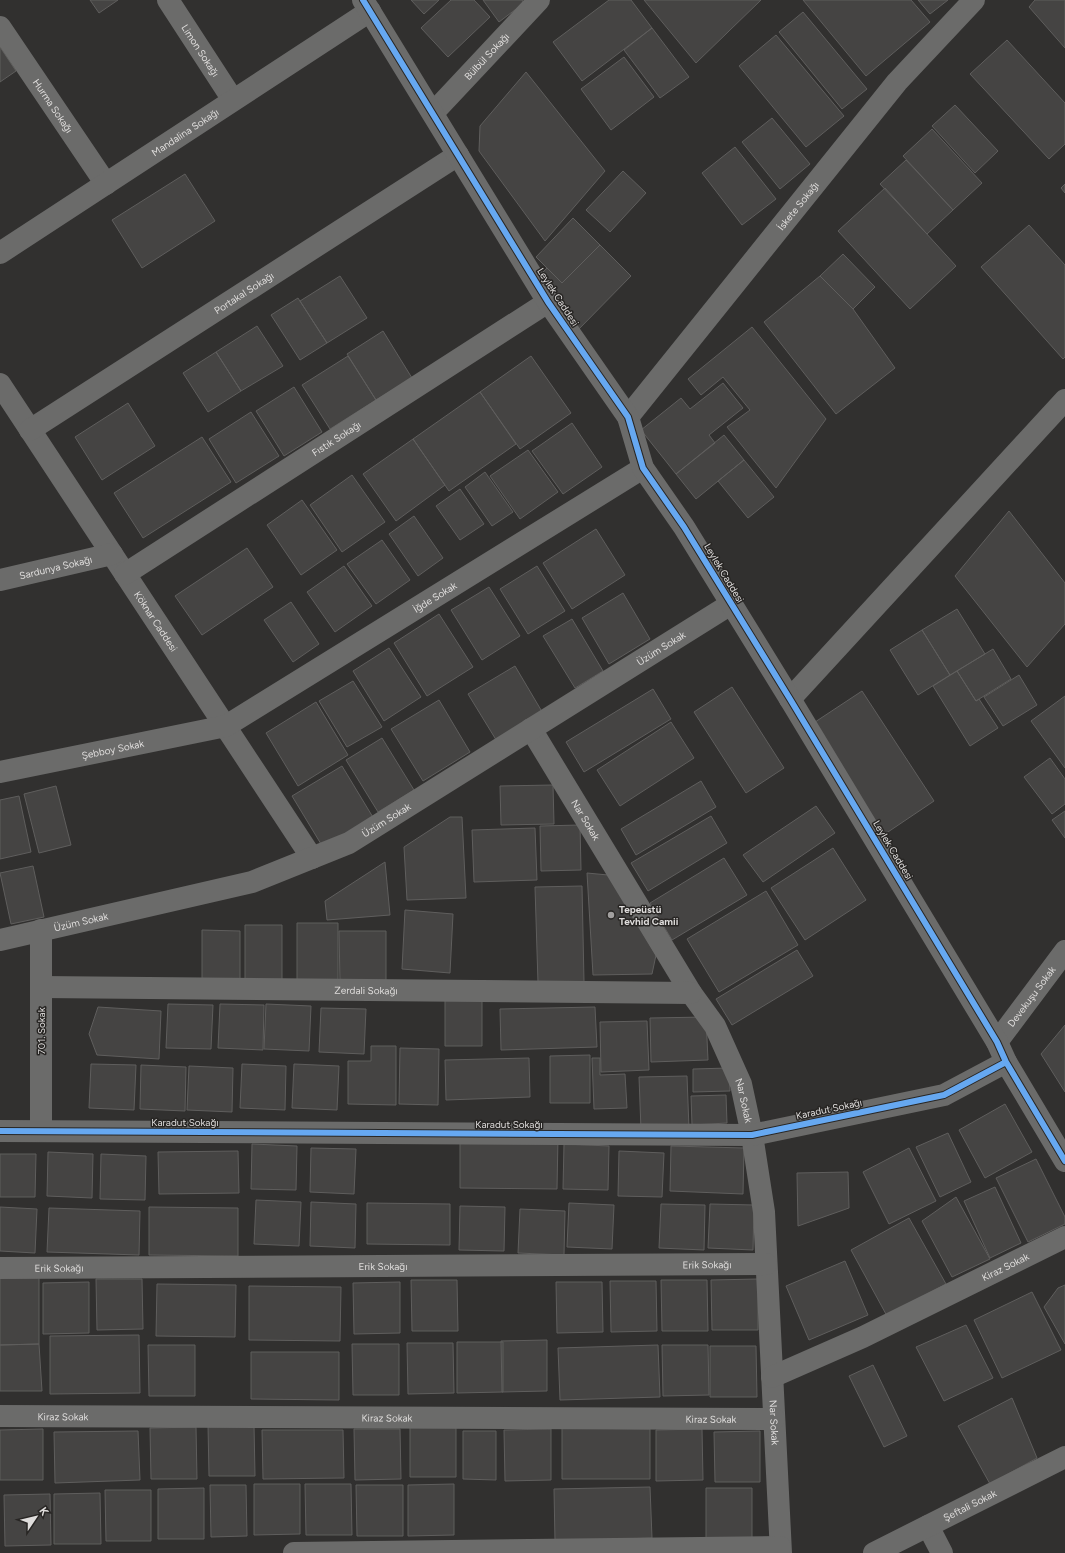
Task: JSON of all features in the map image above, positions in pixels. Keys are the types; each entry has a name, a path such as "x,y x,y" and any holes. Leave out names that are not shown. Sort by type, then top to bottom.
{"street":[{"name":"Limon Sokağı","path":"168,0 233,100"},
{"name":"Bülbül Sokağı","path":"433,113 539,0"},
{"name":"İskete Sokağı","path":"628,417 897,82 974,0"},
{"name":"Mandalina Sokağı","path":"0,254 233,100 367,5"},
{"name":"Leylek Caddesi","path":"367,5 548,302 628,417 643,468 684,527 790,699 997,1042 1006,1062 1065,1161"},
{"name":"Hurma Sokağı","path":"0,27 106,184"},
{"name":"Portakal Sokağı","path":"30,430 458,155"},
{"name":"Fıstık Sokağı","path":"125,574 548,302"},
{"name":"Köknar Caddesi","path":"4,396 30,430 312,858"},
{"path":"790,699 1065,400"},
{"name":"İğde Sokak","path":"226,726 643,468"},
{"name":"Sardunya Sokağı","path":"0,580 112,554"},
{"name":"Üzüm Sokak","path":"0,940 252,882 349,843 731,604"},
{"name":"Şebboy Sokak","path":"0,772 226,726"},
{"name":"Nar Sokak","path":"531,729 691,994 715,1026 741,1084 752,1135 764,1212 780,1550"},
{"name":"701. Sokak","path":"41,930 41,1131"},
{"name":"Devekuşu Sokak","path":"997,1042 1065,951"},
{"name":"Zerdali Sokağı","path":"41,987 691,994"},
{"name":"Karadut Sokağı","path":"0,1131 752,1135 944,1095 1006,1062"},
{"name":"Kiraz Sokak","path":"772,1377 863,1337 1065,1237"},
{"name":"Erik Sokağı","path":"0,1268 766,1264"},
{"name":"Kiraz Sokak","path":"0,1416 774,1419"},
{"name":"Şeftali Sokak","path":"874,1553 1065,1457"},
{"path":"928,1526 942,1553"},
{"path":"294,1553 780,1550"}],"building":[{"path":"90,0 118,0 99,13"},
{"path":"411,0 439,0 424,14"},
{"path":"451,0 474,0 490,17 448,57 421,28"},
{"path":"483,0 522,0 524,3 499,22"},
{"path":"609,0 631,0 652,28 582,81 553,42"},
{"path":"644,0 761,0 696,63"},
{"path":"803,0 911,0 930,22 866,76"},
{"path":"918,0 948,0 930,14"},
{"path":"1035,0 1065,0 1065,48 1029,7"},
{"path":"803,12 867,89 842,109 779,32"},
{"path":"652,28 689,77 660,98 624,50"},
{"path":"776,35 844,116 806,147 739,66"},
{"path":"1007,40 1065,103 1065,144 1049,159 970,74"},
{"path":"0,47 16,71 0,82"},
{"path":"624,57 654,97 611,130 581,89"},
{"path":"526,72 605,171 545,241 479,151 480,126"},
{"path":"955,105 998,151 975,173 932,126"},
{"path":"772,118 810,164 780,189 742,142"},
{"path":"932,129 982,183 953,210 903,156"},
{"path":"735,147 776,199 742,225 702,173"},
{"path":"906,160 953,210 927,234 880,184"},
{"path":"623,171 646,193 610,232 586,210"},
{"path":"185,174 215,221 142,268 112,220"},
{"path":"1065,184 1065,193 1061,188"},
{"path":"885,188 956,266 910,309 838,231"},
{"path":"573,218 600,245 562,283 536,257"},
{"path":"1029,225 1065,265 1065,357 1063,359 981,267"},
{"path":"600,245 631,276 577,331 537,278 547,268 562,283"},
{"path":"843,254 875,287 853,309 820,276"},
{"path":"340,276 367,318 327,343 300,301"},
{"path":"820,276 853,309 895,368 836,414 764,322"},
{"path":"298,298 327,343 300,360 271,315"},
{"path":"257,326 283,366 241,391 216,352"},
{"path":"752,327 826,419 776,488 727,427 750,410 723,377 701,395 688,379"},
{"path":"383,331 412,378 376,400 347,354"},
{"path":"216,352 241,391 208,412 183,373"},
{"path":"348,356 376,400 330,429 302,385"},
{"path":"531,356 571,413 520,449 480,392"},
{"path":"723,383 743,408 709,435 715,443 676,474 641,430 681,398 690,409"},
{"path":"294,387 322,432 284,456 256,411"},
{"path":"480,392 516,444 449,491 413,439"},
{"path":"128,403 155,446 102,480 75,437"},
{"path":"251,412 279,456 236,483 209,439"},
{"path":"572,423 602,467 563,494 532,451"},
{"path":"724,435 744,460 696,499 676,474"},
{"path":"202,437 231,482 143,538 114,493"},
{"path":"413,439 445,485 396,521 363,474"},
{"path":"528,450 558,492 520,519 490,476"},
{"path":"744,460 774,497 748,518 718,481"},
{"path":"485,472 513,512 492,526 465,487"},
{"path":"352,475 385,522 342,552 310,505"},
{"path":"460,489 484,524 460,540 436,506"},
{"path":"302,500 337,550 301,575 267,525"},
{"path":"1009,511 1065,583 1065,624 1027,667 955,576"},
{"path":"414,516 443,558 418,576 389,534"},
{"path":"596,529 625,575 572,609 543,563"},
{"path":"382,540 410,580 376,604 347,564"},
{"path":"247,548 273,587 202,635 175,596"},
{"path":"344,566 372,606 335,632 307,592"},
{"path":"537,566 565,611 528,634 500,589"},
{"path":"489,587 520,636 482,660 451,610"},
{"path":"623,593 650,639 609,664 582,618"},
{"path":"291,602 319,644 293,662 264,620"},
{"path":"957,609 985,654 950,675 922,630"},
{"path":"439,614 473,667 427,696 394,643"},
{"path":"572,619 603,671 575,688 543,636"},
{"path":"922,630 950,675 918,695 890,650"},
{"path":"389,648 421,697 384,721 353,671"},
{"path":"993,649 1011,679 976,701 957,671"},
{"path":"515,666 544,715 498,743 468,694"},
{"path":"957,671 976,701 979,699 998,728 970,746 933,686"},
{"path":"1019,675 1037,705 1003,726 984,697"},
{"path":"353,681 382,727 347,747 319,701"},
{"path":"732,687 784,768 746,793 694,712"},
{"path":"653,689 671,719 584,772 566,742"},
{"path":"862,691 934,801 882,836 809,726"},
{"path":"1065,696 1065,768 1031,721"},
{"path":"439,700 470,752 423,781 391,729"},
{"path":"316,702 348,755 298,786 266,733"},
{"path":"671,722 694,758 620,806 597,770"},
{"path":"382,738 414,790 378,812 346,760"},
{"path":"1050,758 1065,779 1065,804 1052,814 1024,777"},
{"path":"342,766 374,819 324,849 292,796"},
{"path":"701,781 716,807 636,855 621,829"},
{"path":"553,785 554,824 501,825 500,786"},
{"path":"56,786 71,845 39,853 24,794"},
{"path":"19,796 31,852 0,859 0,800"},
{"path":"816,806 835,833 763,882 743,855"},
{"path":"1065,811 1065,838 1052,820"},
{"path":"711,816 727,843 648,891 631,863"},
{"path":"450,817 462,817 466,898 407,900 404,847"},
{"path":"580,825 581,870 541,871 540,826"},
{"path":"535,828 537,880 474,882 472,830"},
{"path":"833,848 866,900 805,940 771,888"},
{"path":"724,858 747,895 672,940 650,903"},
{"path":"385,862 390,915 327,920 325,901"},
{"path":"33,866 44,917 11,924 0,873"},
{"name":"Tepeüstü Tevhid Camii","path":"587,873 608,875 656,955 652,974 593,975"},
{"path":"582,886 584,982 538,983 535,887"},
{"path":"766,891 798,945 719,992 687,939"},
{"path":"405,910 453,914 450,973 402,969"},
{"path":"297,923 338,923 338,984 297,984"},
{"path":"245,925 282,925 282,986 245,986"},
{"path":"202,930 240,931 240,985 202,984"},
{"path":"339,931 386,931 386,982 340,982"},
{"path":"797,950 813,976 732,1025 716,999"},
{"path":"445,999 482,999 482,1046 445,1046"},
{"path":"168,1004 213,1005 211,1049 166,1048"},
{"path":"220,1004 264,1005 263,1050 218,1048"},
{"path":"266,1004 311,1006 309,1051 264,1049"},
{"path":"98,1007 161,1011 159,1059 97,1055 89,1034"},
{"path":"595,1007 597,1047 501,1050 500,1009"},
{"path":"321,1008 366,1009 364,1054 319,1052"},
{"path":"706,1017 708,1060 651,1062 650,1018"},
{"path":"647,1021 649,1070 601,1072 600,1022"},
{"path":"1065,1025 1065,1092 1041,1054"},
{"path":"371,1046 396,1046 396,1105 348,1104 348,1061 371,1061"},
{"path":"400,1048 439,1049 438,1105 399,1104"},
{"path":"590,1055 590,1103 550,1103 550,1056"},
{"path":"529,1058 530,1097 446,1100 445,1060"},
{"path":"592,1058 600,1058 600,1075 625,1074 627,1108 594,1109"},
{"path":"91,1064 136,1065 134,1110 89,1108"},
{"path":"242,1064 286,1066 285,1110 240,1108"},
{"path":"294,1064 339,1066 337,1110 292,1108"},
{"path":"141,1065 186,1067 185,1111 140,1109"},
{"path":"189,1066 233,1068 232,1112 187,1110"},
{"path":"729,1068 730,1091 693,1092 693,1069"},
{"path":"687,1076 689,1129 641,1130 639,1077"},
{"path":"726,1095 727,1123 692,1125 691,1096"},
{"path":"1005,1104 1032,1152 985,1178 959,1130"},
{"path":"948,1133 971,1182 940,1197 916,1147"},
{"path":"460,1136 558,1137 557,1189 460,1188"},
{"path":"252,1144 297,1146 296,1190 251,1189"},
{"path":"564,1144 609,1146 608,1190 563,1189"},
{"path":"671,1146 744,1148 743,1194 670,1191"},
{"path":"311,1148 356,1149 354,1194 310,1192"},
{"path":"909,1148 936,1201 889,1224 863,1172"},
{"path":"238,1151 239,1193 159,1194 158,1152"},
{"path":"619,1151 664,1153 662,1197 618,1196"},
{"path":"48,1152 93,1154 92,1198 47,1196"},
{"path":"0,1154 36,1154 35,1197 0,1197"},
{"path":"101,1154 146,1156 145,1200 100,1199"},
{"path":"1036,1159 1065,1217 1065,1224 1028,1242 996,1178"},
{"path":"848,1172 849,1208 798,1226 797,1173"},
{"path":"995,1187 1021,1243 990,1258 964,1201"},
{"path":"956,1197 990,1259 952,1277 922,1221"},
{"path":"256,1200 301,1202 299,1246 254,1244"},
{"path":"311,1202 356,1204 355,1248 310,1246"},
{"path":"367,1203 450,1204 450,1245 367,1244"},
{"path":"569,1203 614,1205 612,1249 567,1247"},
{"path":"661,1204 705,1205 704,1250 659,1248"},
{"path":"710,1204 754,1205 753,1250 708,1248"},
{"path":"460,1206 505,1207 504,1251 459,1250"},
{"path":"0,1207 37,1209 35,1253 0,1251"},
{"path":"149,1207 238,1208 238,1256 149,1255"},
{"path":"49,1208 140,1211 139,1255 47,1252"},
{"path":"520,1209 565,1211 564,1255 518,1253"},
{"path":"909,1218 946,1284 887,1316 851,1250"},
{"path":"845,1261 868,1315 809,1340 786,1286"},
{"path":"0,1277 39,1277 39,1344 0,1345"},
{"path":"96,1279 142,1279 143,1329 97,1330"},
{"path":"758,1279 758,1330 712,1330 711,1280"},
{"path":"411,1280 457,1280 458,1331 412,1331"},
{"path":"661,1280 707,1280 708,1331 662,1331"},
{"path":"610,1281 656,1281 657,1331 611,1332"},
{"path":"89,1282 89,1333 43,1334 43,1283"},
{"path":"400,1282 400,1333 354,1334 353,1283"},
{"path":"556,1282 602,1282 603,1332 557,1333"},
{"path":"157,1284 236,1285 235,1337 156,1336"},
{"path":"1065,1285 1065,1344 1044,1307 1058,1288"},
{"path":"249,1286 341,1287 340,1341 249,1340"},
{"path":"1032,1292 1061,1350 1002,1378 974,1320"},
{"path":"966,1325 993,1378 944,1401 916,1347"},
{"path":"139,1335 140,1393 50,1394 50,1336"},
{"path":"547,1340 547,1391 502,1392 501,1341"},
{"path":"457,1342 503,1342 503,1392 457,1393"},
{"path":"407,1343 453,1343 454,1393 408,1394"},
{"path":"39,1344 42,1391 0,1391 0,1345"},
{"path":"352,1344 399,1344 399,1395 353,1395"},
{"path":"148,1345 195,1345 195,1396 149,1396"},
{"path":"658,1345 660,1397 560,1400 558,1348"},
{"path":"662,1345 708,1345 709,1395 663,1396"},
{"path":"710,1346 756,1346 757,1397 710,1397"},
{"path":"251,1352 339,1352 339,1400 251,1399"},
{"path":"873,1365 907,1436 884,1447 849,1376"},
{"path":"1012,1398 1037,1458 990,1484 958,1426"},
{"path":"208,1425 254,1425 255,1476 209,1476"},
{"path":"456,1426 456,1477 410,1477 410,1427"},
{"path":"196,1427 197,1479 151,1479 150,1428"},
{"path":"562,1428 650,1429 650,1479 562,1479"},
{"path":"43,1429 43,1480 0,1480 0,1430"},
{"path":"354,1429 400,1429 401,1479 355,1480"},
{"path":"551,1429 551,1480 505,1481 504,1430"},
{"path":"702,1429 703,1480 656,1481 656,1430"},
{"path":"262,1430 343,1430 344,1478 263,1479"},
{"path":"138,1431 140,1480 55,1483 54,1432"},
{"path":"463,1431 496,1431 496,1480 463,1479"},
{"path":"760,1431 760,1482 715,1482 714,1432"},
{"path":"254,1484 300,1484 300,1534 254,1535"},
{"path":"305,1484 351,1484 352,1535 306,1535"},
{"path":"454,1484 454,1535 408,1536 408,1485"},
{"path":"210,1485 246,1485 247,1536 211,1537"},
{"path":"356,1485 403,1485 403,1536 357,1536"},
{"path":"650,1487 652,1538 555,1541 554,1489"},
{"path":"204,1488 204,1539 158,1539 158,1489"},
{"path":"706,1488 752,1488 752,1539 706,1539"},
{"path":"105,1490 151,1490 151,1541 106,1541"},
{"path":"100,1493 101,1544 54,1544 54,1494"},
{"path":"50,1494 51,1545 5,1546 4,1495"}],"cycle path":[{"path":"363,0 548,302 628,417 643,468 684,527 790,699 997,1042 1006,1062 1065,1161"},
{"path":"0,1131 752,1135 944,1095 1006,1062"}],"place":[{"name":"Tepeüstü Tevhid Camii","path":"611,915"}]}
